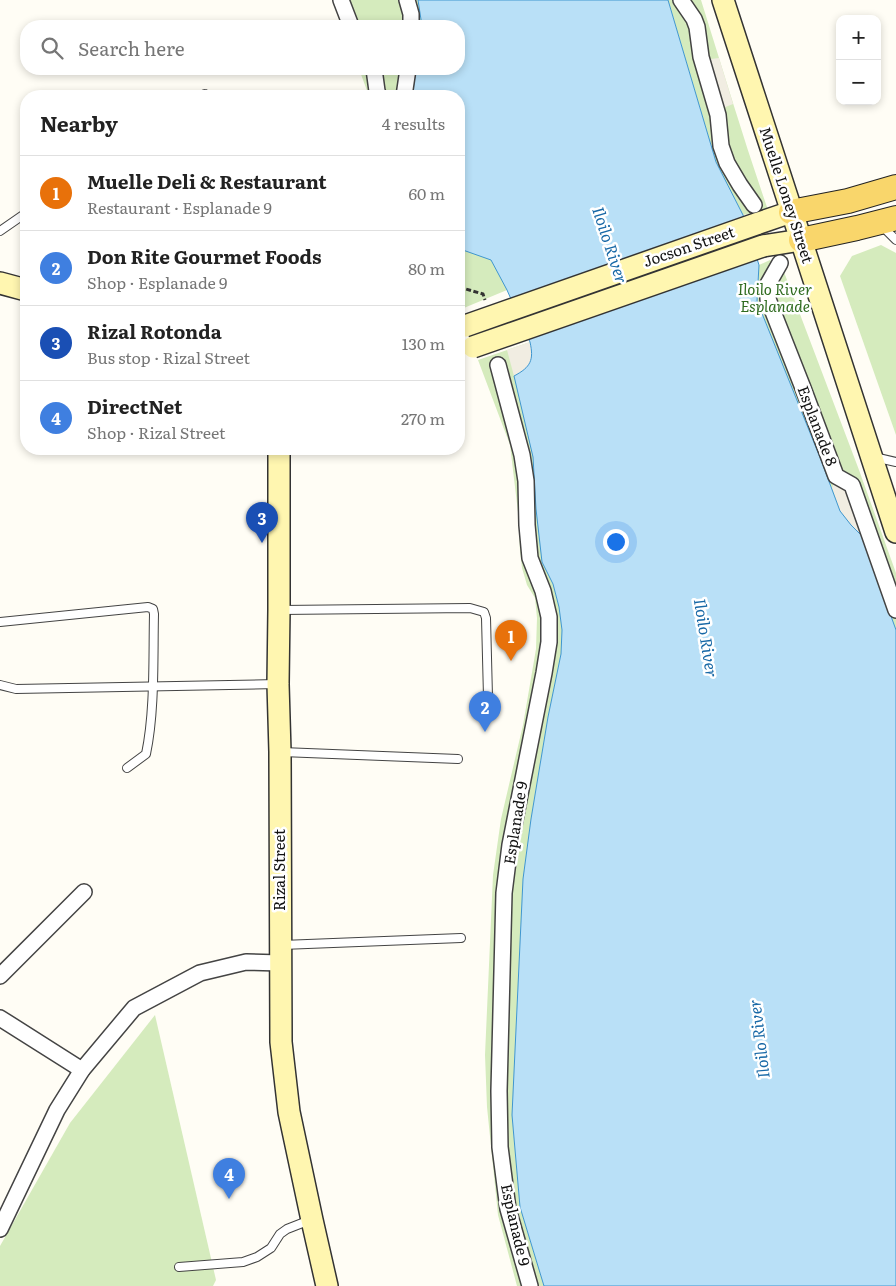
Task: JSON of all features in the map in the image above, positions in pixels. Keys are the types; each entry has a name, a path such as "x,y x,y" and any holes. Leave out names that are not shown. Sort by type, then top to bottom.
{"main road":[{"name":"Muelle Loney Street","path":"723,0 896,532"},
{"name":"Jocson Street","path":"465,337 755,214 791,212 848,201 896,187"},
{"name":"Jocson Street","path":"465,337 763,246 800,240 887,220"},
{"path":"0,283 20,288"},
{"name":"Rizal Street","path":"279,455 278,684 281,1042 289,1112 328,1286"}],"street":[{"path":"341,0 349,20"},
{"path":"407,0 411,20"},
{"path":"680,0 694,19 697,27 701,57 718,115 721,146 727,164 755,214"},
{"path":"375,75 377,90"},
{"path":"405,90 407,75"},
{"name":"Esplanade 8","path":"780,263 768,284 768,299 836,476 852,485 896,610"},
{"name":"Esplanade 9","path":"498,365 522,455 526,481 530,558 543,591 549,617 549,642 544,673 510,845 504,893 499,1091 500,1147 508,1209 530,1286"},
{"path":"0,976 84,892"},
{"path":"0,1229 57,1110 82,1070 134,1008 200,973 280,954"},
{"path":"0,1018 82,1070"}],"lane":[{"path":"0,231 20,217"},
{"path":"887,220 896,240"},
{"path":"871,456 896,462"},
{"path":"0,622 148,607 152,609 154,614 150,736 146,754 127,768"},
{"path":"279,610 470,608 484,612 486,618 488,697"},
{"path":"0,685 16,689 278,684"},
{"path":"280,752 458,759"},
{"path":"280,954 460,938"},
{"path":"179,1267 243,1262 271,1248 280,1234 287,1229 312,1220"}],"green space":[{"path":"333,0 418,0 421,20 341,20"},
{"path":"668,0 701,0 768,210 743,215 716,162"},
{"path":"361,75 415,75 413,90 367,90"},
{"path":"465,124 507,290 465,308"},
{"path":"881,245 896,253 896,435 840,276 852,256"},
{"name":"Iloilo River Esplanade","path":"770,260 784,272 896,573 896,679 840,511 757,301 759,265"},
{"path":"530,342 542,562 553,584 562,630 561,654 548,717 523,879 512,1115 520,1207 544,1286 517,1286 498,1215 487,1107 485,1055 493,875 501,819 523,725 536,649 537,618 535,598 527,585 522,568 510,445 478,360"},
{"path":"155,1015 216,1280 213,1286 0,1286 0,1246 70,1123"}],"shaded area":[{"path":"701,57 719,58 733,104 723,108"},
{"path":"530,342 532,358 529,365 514,376 507,350"},
{"path":"836,476 852,485 869,534 862,536 840,511 832,488"}],"water":[{"name":"Iloilo River","path":"418,0 668,0 716,162 743,215 759,265 757,301 840,511 862,536 896,630 896,1286 544,1286 520,1207 512,1115 523,879 548,717 561,654 562,630 553,584 542,562 533,457 514,376 528,366 530,362 532,354 530,342 507,290 491,260 465,251 465,90 413,90 415,75 465,75 465,20 421,20"}],"place":[{"name":"Rizal Rotonda","path":"262,543"},
{"name":"Muelle Deli & Restaurant","path":"511,661"},
{"name":"Don Rite Gourmet Foods","path":"485,732"},
{"name":"DirectNet","path":"229,1199"}]}
